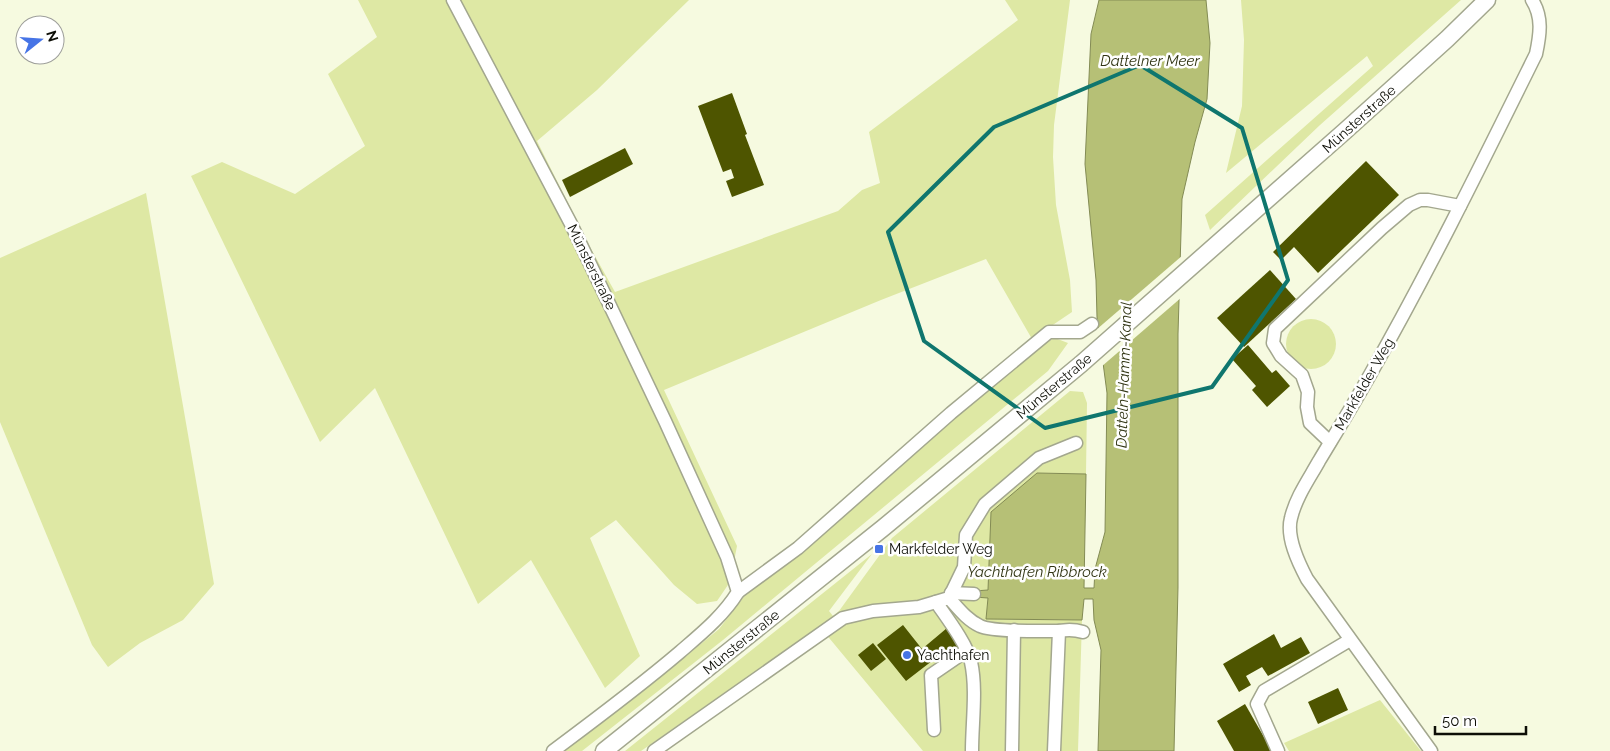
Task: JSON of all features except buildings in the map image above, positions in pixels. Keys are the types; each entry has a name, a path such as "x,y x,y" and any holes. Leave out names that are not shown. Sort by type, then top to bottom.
{"main road":[{"name":"Münsterstraße","path":"604,751 883,528 1081,364 1201,260 1396,85 1487,0"}],"street":[{"name":"Münsterstraße","path":"453,0 580,242 681,455 727,557 738,592"},
{"name":"Markfelder Weg","path":"1431,751 1307,579 1299,564 1290,534 1290,519 1302,489 1371,373 1460,206 1536,54 1540,36 1540,19 1532,0"},
{"path":"1330,442 1310,423 1307,408 1308,392 1302,376 1281,356 1273,343 1274,330 1409,205 1420,200 1428,200 1460,206"},
{"path":"553,751 648,680 715,622 738,592 798,548 951,413 1049,332 1080,332 1092,324"},
{"path":"950,595 964,567 966,535 985,504 1039,458 1076,443"},
{"path":"654,751 843,618 873,611 918,607 936,602 950,595 974,594"},
{"path":"950,595 964,614 981,627 1058,631 1072,629 1083,632"},
{"path":"936,602 971,660 974,681 972,751"},
{"path":"1012,751 1014,630"},
{"path":"1054,751 1058,631"},
{"path":"1278,751 1257,704 1260,696 1264,691 1350,640"},
{"path":"934,730 931,675 966,651"}],"highlighted area":[{"path":"1140,65 1242,128 1288,280 1212,387 1045,428 924,341 888,232 994,127"}],"shaded area":[{"path":"358,0 689,0 597,90 537,141 591,249 615,292 838,211 862,190 880,183 869,132 1018,20 1005,0 1070,0 1054,125 1053,157 1056,205 1070,280 1072,312 1032,339 986,259 881,300 664,390 737,546 730,582 717,601 697,604 674,585 616,520 590,538 640,656 605,688 531,560 478,604 375,388 320,442 191,176 222,162 295,194 365,146 328,74 377,37"},
{"path":"1241,0 1461,0 1320,125 1210,230 1205,215 1373,66 1367,56 1226,173 1242,106 1244,40"},
{"path":"146,193 214,584 183,620 140,643 108,667 92,645 0,422 0,258"},
{"path":"1311,319 1321,321 1329,326 1334,334 1336,344 1334,354 1329,362 1321,367 1311,369 1301,367 1293,362 1288,354 1286,344 1288,334 1293,326 1301,321"},
{"path":"1055,338 1068,343 1048,371 723,640 582,751 564,751 652,684 719,629 746,594 819,538 866,494 1042,344"},
{"path":"1070,391 1083,392 1087,403 1086,474 1037,473 988,590 975,591 988,597 987,619 1082,620 1078,751 923,751 820,627 641,751 625,751 872,554 829,611 833,616 839,611 892,538"},
{"path":"1380,700 1421,751 1289,751 1284,743"}],"water":[{"name":"Dattelner Meer","path":"1099,0 1206,0 1210,43 1207,99 1182,199 1178,334 1178,587 1174,751 1098,751 1101,650 1094,620 1093,599 1084,599 1082,620 986,619 988,598 974,597 974,591 988,590 991,512 1037,473 1086,474 1084,588 1094,588 1095,569 1105,532 1107,393 1097,317 1096,280 1085,164 1091,34"}],"pier":[{"path":"1183,255 1182,297 1101,367 1096,330"}],"place":[{"name":"Markfelder Weg","path":"879,549"},
{"name":"Yachthafen","path":"907,655"}],"water label":[{"name":"Datteln-Hamm-Kanal","path":"1124,375"},
{"name":"Yachthafen Ribbrock","path":"1037,572"}]}
